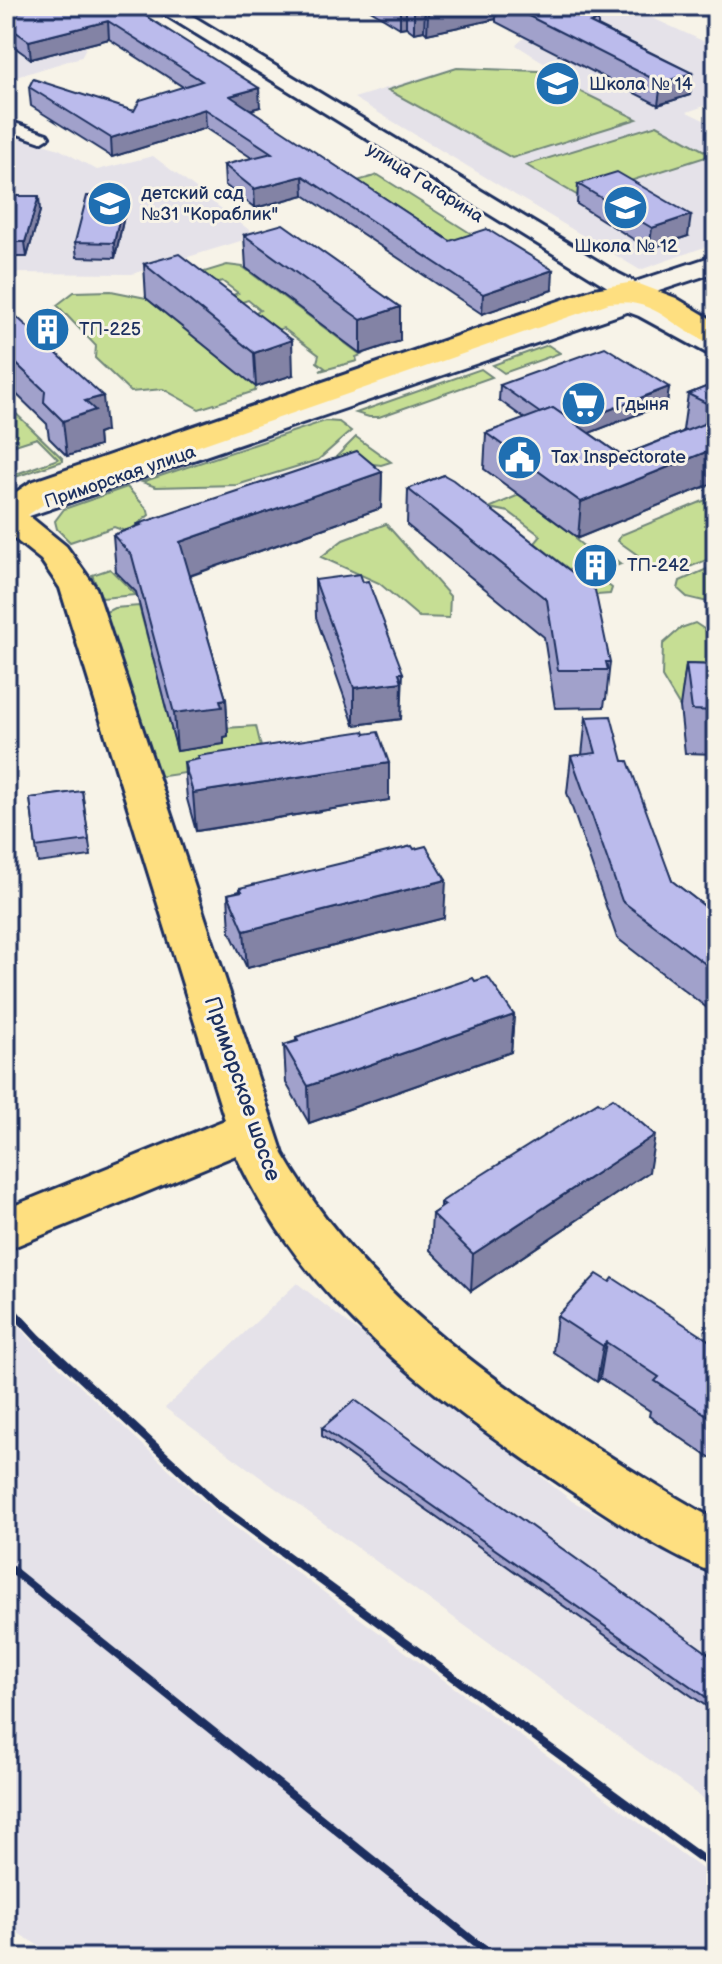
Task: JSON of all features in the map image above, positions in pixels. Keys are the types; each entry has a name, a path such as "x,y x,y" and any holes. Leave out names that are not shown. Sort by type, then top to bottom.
{"main road":[{"name":"улица Гагарина","path":"138,6 622,297 666,304 716,335"},
{"name":"улица Гагарина","path":"161,6 610,280 622,297"},
{"name":"Приморская улица","path":"6,515 43,489 139,463 716,263"},
{"name":"Приморское шоссе","path":"6,515 54,553 68,570 81,595 260,1157 281,1199 306,1236 387,1322 504,1416 646,1508 716,1548"},
{"path":"6,1230 251,1129"}],"street":[{"path":"6,125 41,137"},
{"name":"улица Гагарина","path":"622,297 716,351"}],"shaded area":[{"path":"6,6 37,6 90,40 81,57 16,77 6,74"},
{"path":"592,6 626,6 716,47 716,102 687,112 716,126 716,243 640,270 354,98 456,67 539,70 548,65 516,45 546,19"},
{"name":"детский сад №31 \"Кораблик\"","path":"6,132 59,149 97,170 153,156 257,236 132,274 6,273"},
{"path":"297,1283 572,1501 716,1575 716,1808 165,1408"},
{"path":"6,1313 38,1347 217,1514 716,1879 716,1958 59,1958 6,1926"}],"green space":[{"path":"457,68 539,71 637,119 512,158 388,90"},
{"path":"657,125 712,155 580,197 526,165"},
{"path":"378,175 486,243 455,251 350,183"},
{"path":"227,265 243,267 361,355 356,357 357,361 320,371 325,368 317,362 319,355 283,328 271,332 250,315 260,310 248,300 236,304 228,297 238,293 222,281 200,288 194,275"},
{"path":"111,291 146,298 256,387 255,391 199,409 163,389 131,392 95,358 96,346 57,305 74,292"},
{"path":"548,345 560,353 504,373 493,365"},
{"path":"481,369 492,377 379,417 356,413"},
{"path":"6,404 63,461 6,480 6,466 16,474 58,459 37,438 6,448"},
{"path":"325,421 339,422 351,431 318,460 237,485 156,487 142,482"},
{"path":"356,437 391,462 381,465 334,459"},
{"path":"127,487 149,515 128,532 114,527 70,542 57,529 55,521 64,509"},
{"path":"519,495 578,538 576,540 592,553 603,550 621,564 613,567 598,556 580,563 612,588 610,594 597,595 588,589 588,584 535,543 541,536 509,512 489,508"},
{"path":"713,497 716,499 716,556 680,571 660,571 618,541 621,535"},
{"path":"386,524 450,596 449,618 419,617 379,583 321,557 343,540"},
{"path":"716,565 716,604 687,597 678,589 680,581"},
{"path":"110,569 136,595 102,598 92,575"},
{"path":"139,606 177,750 222,737 225,728 256,726 262,751 252,763 158,777 104,613 114,608"},
{"path":"695,623 716,637 716,707 680,707 662,677 663,644 681,628"}],"building":[{"path":"44,6 76,6 97,12 88,6 130,6 259,88 230,96 450,241 487,229 553,270 483,294 303,176 254,189 224,165 272,153 205,109 111,138 29,87 33,79 134,111 140,100 202,81 108,21 29,41 6,25 6,15"},
{"path":"407,6 458,6 414,12"},
{"path":"509,6 558,6 598,20 590,23 692,73 661,83"},
{"path":"617,172 691,215 652,228 578,184"},
{"path":"6,196 39,196 25,242 6,242"},
{"path":"87,196 124,197 114,243 75,242"},
{"path":"283,224 400,307 361,320 244,235"},
{"path":"179,254 292,340 254,353 144,264"},
{"path":"6,307 103,396 85,401 95,410 63,421 44,402 45,391 6,354"},
{"name":"Гдыня","path":"605,347 669,387 575,423 553,408 540,413 500,385"},
{"path":"716,383 716,408 688,394"},
{"path":"553,408 622,456 716,419 716,448 581,502 486,433"},
{"path":"357,451 382,472 180,542 226,699 220,700 222,707 174,713 132,556 113,535"},
{"path":"444,475 595,590 610,662 606,662 608,670 558,670 547,600 408,489"},
{"path":"360,574 363,582 368,581 403,673 399,673 402,682 354,688 315,580"},
{"path":"686,664 716,665 716,711 692,710"},
{"path":"611,716 623,761 628,761 672,881 716,915 716,972 622,901 571,756 596,753 586,717"},
{"path":"364,731 365,734 378,732 389,763 193,793 184,762 199,759 198,756"},
{"path":"82,791 89,840 36,847 30,798"},
{"path":"412,846 414,849 426,846 446,880 244,931 228,894 242,891 240,888"},
{"path":"488,977 514,1015 308,1086 284,1045 298,1041 296,1037 473,978 475,981"},
{"path":"613,1098 655,1135 473,1254 432,1214 445,1205 441,1202 480,1176 598,1102 602,1105"},
{"path":"597,1274 610,1282 613,1278 716,1345 716,1421 655,1381 659,1377 606,1342 603,1346 557,1316"},
{"path":"355,1400 716,1659 716,1704 322,1428"}],"railway":[{"path":"6,1304 38,1338 219,1506 716,1869"},
{"path":"6,1565 495,1958"}],"place":[{"name":"Школа № 14","path":"558,84"},
{"name":"детский сад №31 \"Кораблик\"","path":"110,203"},
{"name":"Школа № 12","path":"626,208"},
{"name":"ТП-225","path":"48,329"},
{"name":"Гдыня","path":"584,404"},
{"name":"Tax Inspectorate","path":"520,457"},
{"name":"ТП-242","path":"596,565"}]}
